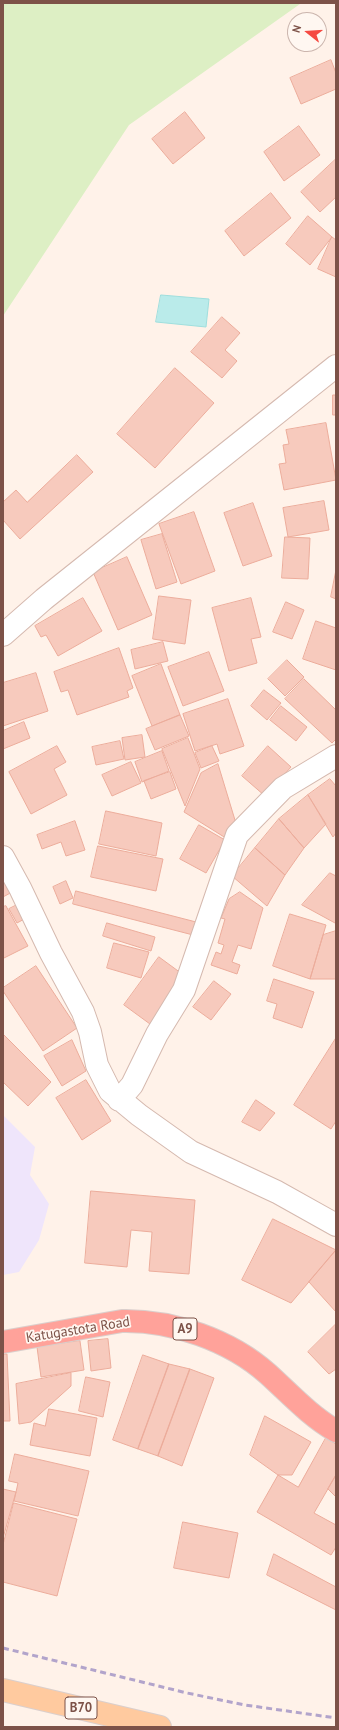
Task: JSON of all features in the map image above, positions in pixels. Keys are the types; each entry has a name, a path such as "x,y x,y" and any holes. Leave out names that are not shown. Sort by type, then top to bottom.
{"highway":[{"name":"Katugastota Road","path":"3,1342 122,1321 141,1320 186,1330 210,1339 251,1361 321,1422 336,1431"}],"main road":[{"name":"B70","path":"3,1690 132,1724 160,1727"}],"street":[{"path":"3,635 44,599 336,366"},
{"path":"119,1100 132,1085 157,1034 184,990 237,835 283,788 336,756"},
{"path":"3,857 83,1012 90,1032 96,1065 110,1091 119,1100 192,1152 277,1192 336,1225"}],"shaded area":[{"path":"3,1115 35,1147 30,1175 49,1204 39,1240 19,1272 3,1275"}],"green space":[{"path":"3,3 300,4 129,125 3,316"}],"water":[{"path":"161,295 209,299 206,327 156,322"}],"building":[{"path":"331,60 336,73 336,89 301,104 290,78"},
{"path":"185,112 205,138 173,164 152,139"},
{"path":"299,126 320,155 284,181 264,152"},
{"path":"336,159 336,197 320,212 301,192"},
{"path":"271,193 291,218 244,256 225,231"},
{"path":"308,216 332,237 310,265 286,244"},
{"path":"332,237 336,240 336,277 318,269"},
{"path":"222,317 240,333 225,350 237,361 222,378 191,352"},
{"path":"175,368 214,403 155,468 117,434"},
{"path":"333,395 336,395 336,415 333,415"},
{"path":"326,423 336,480 284,490 279,464 286,463 283,445 289,444 286,430"},
{"path":"77,455 93,472 20,539 3,520 3,502 16,490 27,502"},
{"path":"324,501 329,530 288,537 283,508"},
{"path":"253,503 272,556 243,566 224,513"},
{"path":"194,512 215,571 181,584 159,524"},
{"path":"162,534 177,582 156,589 141,540"},
{"path":"285,537 310,538 308,579 282,578"},
{"path":"127,557 152,615 118,630 93,572"},
{"path":"336,570 336,599 331,597"},
{"path":"159,596 191,600 185,644 153,639"},
{"path":"83,598 102,631 58,656 46,635 41,637 35,626"},
{"path":"251,598 261,637 251,639 257,663 229,671 212,608"},
{"path":"286,602 304,610 292,639 273,632"},
{"path":"316,621 336,628 336,670 303,659"},
{"path":"163,642 168,661 135,669 131,650"},
{"path":"119,648 133,688 127,691 129,697 77,715 68,690 61,692 54,672"},
{"path":"209,652 224,691 183,706 168,667"},
{"path":"287,660 304,677 285,696 268,679"},
{"path":"161,664 180,715 152,726 132,676"},
{"path":"36,673 48,711 3,726 3,683"},
{"path":"304,679 336,710 336,739 332,743 285,699"},
{"path":"264,690 281,703 267,720 251,706"},
{"path":"228,699 244,746 220,754 217,744 195,751 183,714"},
{"path":"281,706 307,727 296,741 270,720"},
{"path":"180,715 189,736 155,750 146,729"},
{"path":"24,722 30,738 3,749 3,731"},
{"path":"142,735 145,757 125,760 122,738"},
{"path":"188,738 200,769 185,806 162,749"},
{"path":"120,741 124,759 96,765 92,747"},
{"path":"57,746 66,762 54,769 67,795 31,814 9,772"},
{"path":"212,746 219,761 201,768 195,753"},
{"path":"268,746 291,767 265,796 242,776"},
{"path":"162,751 169,771 142,782 135,762"},
{"path":"131,762 141,783 112,796 102,775"},
{"path":"218,764 238,830 229,840 184,812 201,773"},
{"path":"170,772 176,789 151,799 144,781"},
{"path":"330,779 336,786 336,833 333,837 308,795"},
{"path":"308,795 326,824 304,848 279,819"},
{"path":"106,811 162,823 156,856 99,844"},
{"path":"279,819 304,848 285,875 255,848"},
{"path":"75,821 85,850 66,856 61,842 42,849 37,835"},
{"path":"199,825 225,840 206,873 180,859"},
{"path":"98,846 163,859 156,891 91,877"},
{"path":"255,848 285,875 267,906 232,876"},
{"path":"330,873 336,876 335,923 302,905"},
{"path":"3,876 14,891 3,897"},
{"path":"66,881 73,898 60,904 53,887"},
{"path":"76,891 200,923 197,936 73,904"},
{"path":"240,892 263,908 251,949 238,945 232,962 240,965 237,974 211,965 216,952 221,954 224,945 218,943 225,919 221,918 229,899"},
{"path":"21,903 28,917 17,923 9,909"},
{"path":"6,906 28,946 4,958 3,907"},
{"path":"290,914 326,925 310,979 273,966"},
{"path":"107,923 155,937 151,951 103,936"},
{"path":"336,931 336,979 310,979 323,935"},
{"path":"114,943 149,952 141,978 107,968"},
{"path":"159,957 185,976 150,1024 124,1005"},
{"path":"36,966 77,1028 43,1051 3,991 3,988"},
{"path":"274,979 314,992 302,1028 273,1018 277,1004 267,1001"},
{"path":"214,981 231,994 211,1020 193,1007"},
{"path":"3,1034 51,1082 28,1106 3,1082"},
{"path":"336,1038 336,1121 331,1129 294,1105"},
{"path":"72,1040 86,1071 62,1086 44,1056"},
{"path":"86,1080 111,1121 82,1140 56,1098"},
{"path":"256,1100 275,1113 260,1131 242,1122"},
{"path":"91,1191 195,1200 189,1274 149,1271 152,1232 131,1230 127,1267 85,1263"},
{"path":"273,1219 336,1250 291,1303 242,1280"},
{"path":"336,1250 336,1312 309,1282"},
{"path":"336,1324 336,1369 329,1374 308,1352"},
{"path":"108,1339 111,1368 91,1371 88,1341"},
{"path":"80,1341 84,1370 41,1377 37,1347"},
{"path":"3,1354 7,1354 10,1421 3,1421"},
{"path":"143,1355 169,1364 138,1449 113,1440"},
{"path":"169,1364 190,1369 158,1456 138,1449"},
{"path":"190,1369 214,1378 182,1466 158,1456"},
{"path":"71,1373 71,1386 31,1422 19,1424 16,1384"},
{"path":"86,1377 110,1382 103,1417 79,1411"},
{"path":"49,1409 97,1418 90,1456 30,1445 34,1423 45,1426"},
{"path":"265,1416 311,1442 292,1475 278,1475 250,1455"},
{"path":"326,1438 336,1444 336,1475 314,1513 336,1525 336,1547 331,1555 257,1512 278,1475 298,1487"},
{"path":"15,1454 89,1471 78,1516 14,1501 18,1483 9,1481"},
{"path":"336,1475 336,1497 328,1489"},
{"path":"3,1489 16,1492 3,1538"},
{"path":"14,1503 77,1519 57,1596 3,1582 3,1545"},
{"path":"183,1522 238,1533 229,1578 174,1568"},
{"path":"274,1554 336,1587 336,1610 267,1575"}],"railway":[{"path":"3,1648 187,1693 245,1705 336,1718"}]}
